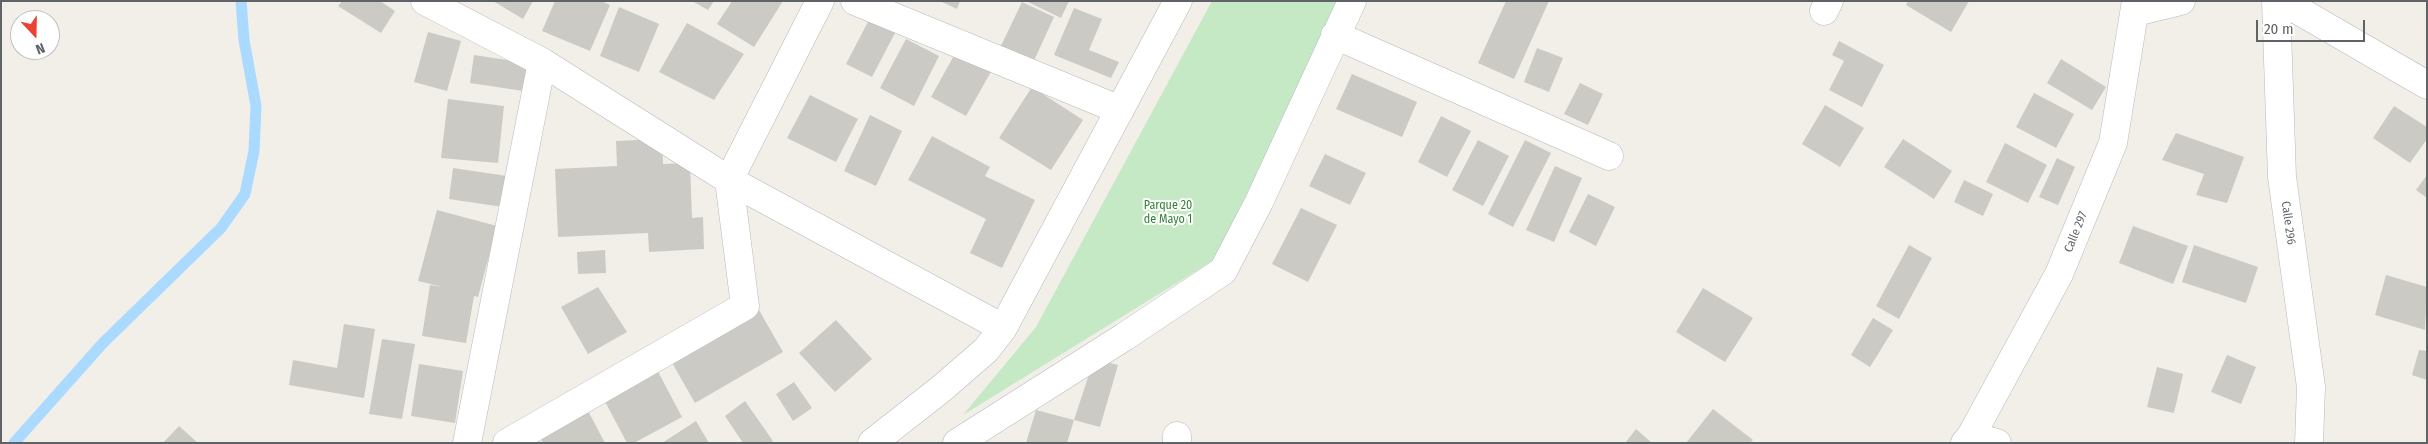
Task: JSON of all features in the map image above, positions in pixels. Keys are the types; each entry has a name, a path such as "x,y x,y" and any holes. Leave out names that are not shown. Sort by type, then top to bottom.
{"street":[{"path":"425,1 542,62 730,180 1003,328"},
{"path":"507,443 745,306 730,180 820,1"},
{"path":"855,1 1120,110"},
{"path":"872,443 941,389 986,350 1003,328 1178,1"},
{"path":"957,443 1124,338 1224,271 1259,202 1352,1"},
{"path":"2136,6 2181,1"},
{"name":"Calle 296","path":"2276,1 2282,177 2311,387 2309,443"},
{"path":"2282,1 2427,85"},
{"name":"Calle 297","path":"1968,439 2059,274 2113,143 2136,6"},
{"path":"1335,36 1609,156"},
{"path":"467,443 542,62"},
{"path":"1968,439 1997,443"}],"green space":[{"name":"Parque 20 de Mayo 1","path":"1212,1 1337,1 1287,113 1214,260 963,415 1036,327"}],"building":[{"path":"342,1 380,1 395,11 381,33 338,6"},
{"path":"493,1 533,1 523,19"},
{"path":"555,1 601,1 610,5 590,51 542,31"},
{"path":"692,1 714,1 708,10"},
{"path":"732,1 783,1 754,47 717,24"},
{"path":"940,1 960,1 957,9"},
{"path":"1026,1 1069,1 1061,18"},
{"path":"1506,1 1549,1 1514,79 1478,63"},
{"path":"1908,1 1969,1 1951,32 1906,5"},
{"path":"1022,2 1054,17 1032,65 999,50"},
{"path":"619,7 659,24 639,72 600,56"},
{"path":"1074,8 1102,19 1089,50 1119,62 1111,78 1054,55"},
{"path":"871,16 897,29 872,77 846,64"},
{"path":"687,23 744,54 714,100 659,72"},
{"path":"428,32 461,41 447,91 414,82"},
{"path":"906,39 939,56 914,106 880,88"},
{"path":"1839,41 1884,65 1862,107 1829,90 1844,61 1832,55"},
{"path":"1537,48 1563,58 1549,92 1524,82"},
{"path":"957,50 992,70 966,116 931,97"},
{"path":"474,55 534,64 530,92 470,83"},
{"path":"2061,59 2106,87 2092,110 2047,83"},
{"path":"1352,74 1417,102 1402,137 1336,109"},
{"path":"1580,83 1603,94 1588,125 1564,114"},
{"path":"1032,87 1083,120 1051,170 999,138"},
{"path":"2034,93 2074,114 2056,148 2016,127"},
{"path":"810,95 858,119 836,162 787,138"},
{"path":"448,99 504,106 498,163 441,158"},
{"path":"1825,105 1864,128 1840,167 1802,144"},
{"path":"2394,106 2427,127 2427,139 2410,163 2373,138"},
{"path":"870,115 902,131 876,186 844,171"},
{"path":"1441,116 1471,131 1447,177 1418,162"},
{"path":"2176,133 2244,157 2227,203 2196,195 2204,174 2162,160"},
{"path":"932,136 990,167 985,176 1035,200 1002,268 970,253 986,219 908,180"},
{"path":"662,139 663,164 690,163 692,218 703,217 704,249 649,252 648,233 558,237 555,169 617,166 616,141"},
{"path":"1903,139 1952,171 1934,199 1884,167"},
{"path":"1478,140 1509,156 1483,206 1452,190"},
{"path":"1525,140 1551,153 1513,227 1488,214"},
{"path":"2005,143 2047,165 2028,203 1986,182"},
{"path":"1325,154 1366,173 1350,205 1309,186"},
{"path":"2057,158 2075,167 2058,205 2039,197"},
{"path":"1555,166 1582,178 1554,242 1526,230"},
{"path":"453,168 507,176 503,207 449,199"},
{"path":"2427,175 2427,198 2416,190"},
{"path":"1964,180 1993,194 1983,216 1954,202"},
{"path":"1588,194 1615,207 1596,246 1569,232"},
{"path":"1301,208 1337,225 1308,282 1272,264"},
{"path":"437,210 497,226 478,297 474,296 466,343 422,336 430,285 443,287 418,281"},
{"path":"2133,226 2188,246 2173,284 2119,263"},
{"path":"1909,245 1932,258 1899,319 1876,306"},
{"path":"2194,245 2258,267 2246,303 2182,282"},
{"path":"605,250 606,273 578,274 577,252"},
{"path":"2386,275 2427,287 2425,330 2375,315"},
{"path":"598,287 627,332 588,354 561,307"},
{"path":"1703,288 1753,318 1725,362 1676,332"},
{"path":"759,310 783,352 695,403 671,361"},
{"path":"1873,318 1893,330 1870,367 1851,355"},
{"path":"836,320 872,359 835,392 799,353"},
{"path":"344,324 375,329 364,398 289,385 293,360 337,368"},
{"path":"382,339 415,344 402,419 369,414"},
{"path":"2419,350 2427,351 2427,380 2412,375"},
{"path":"2227,355 2256,367 2241,404 2211,392"},
{"path":"1094,359 1118,365 1100,427 1074,420"},
{"path":"419,364 463,371 455,423 411,416"},
{"path":"2157,367 2183,374 2174,413 2147,407"},
{"path":"656,368 682,417 634,443 627,443 602,396"},
{"path":"794,382 812,408 793,421 776,394"},
{"path":"745,401 773,441 770,443 743,443 725,416"},
{"path":"587,409 605,443 543,443 538,434"},
{"path":"1713,409 1753,440 1750,443 1686,443"},
{"path":"1036,410 1074,420 1067,443 1026,443"},
{"path":"696,421 709,443 662,443"},
{"path":"179,426 198,443 163,443"},
{"path":"1636,429 1652,443 1625,443"}],"waterway":[{"path":"14,443 103,343 221,228 245,194 254,151 256,106 244,40 241,1"}]}
